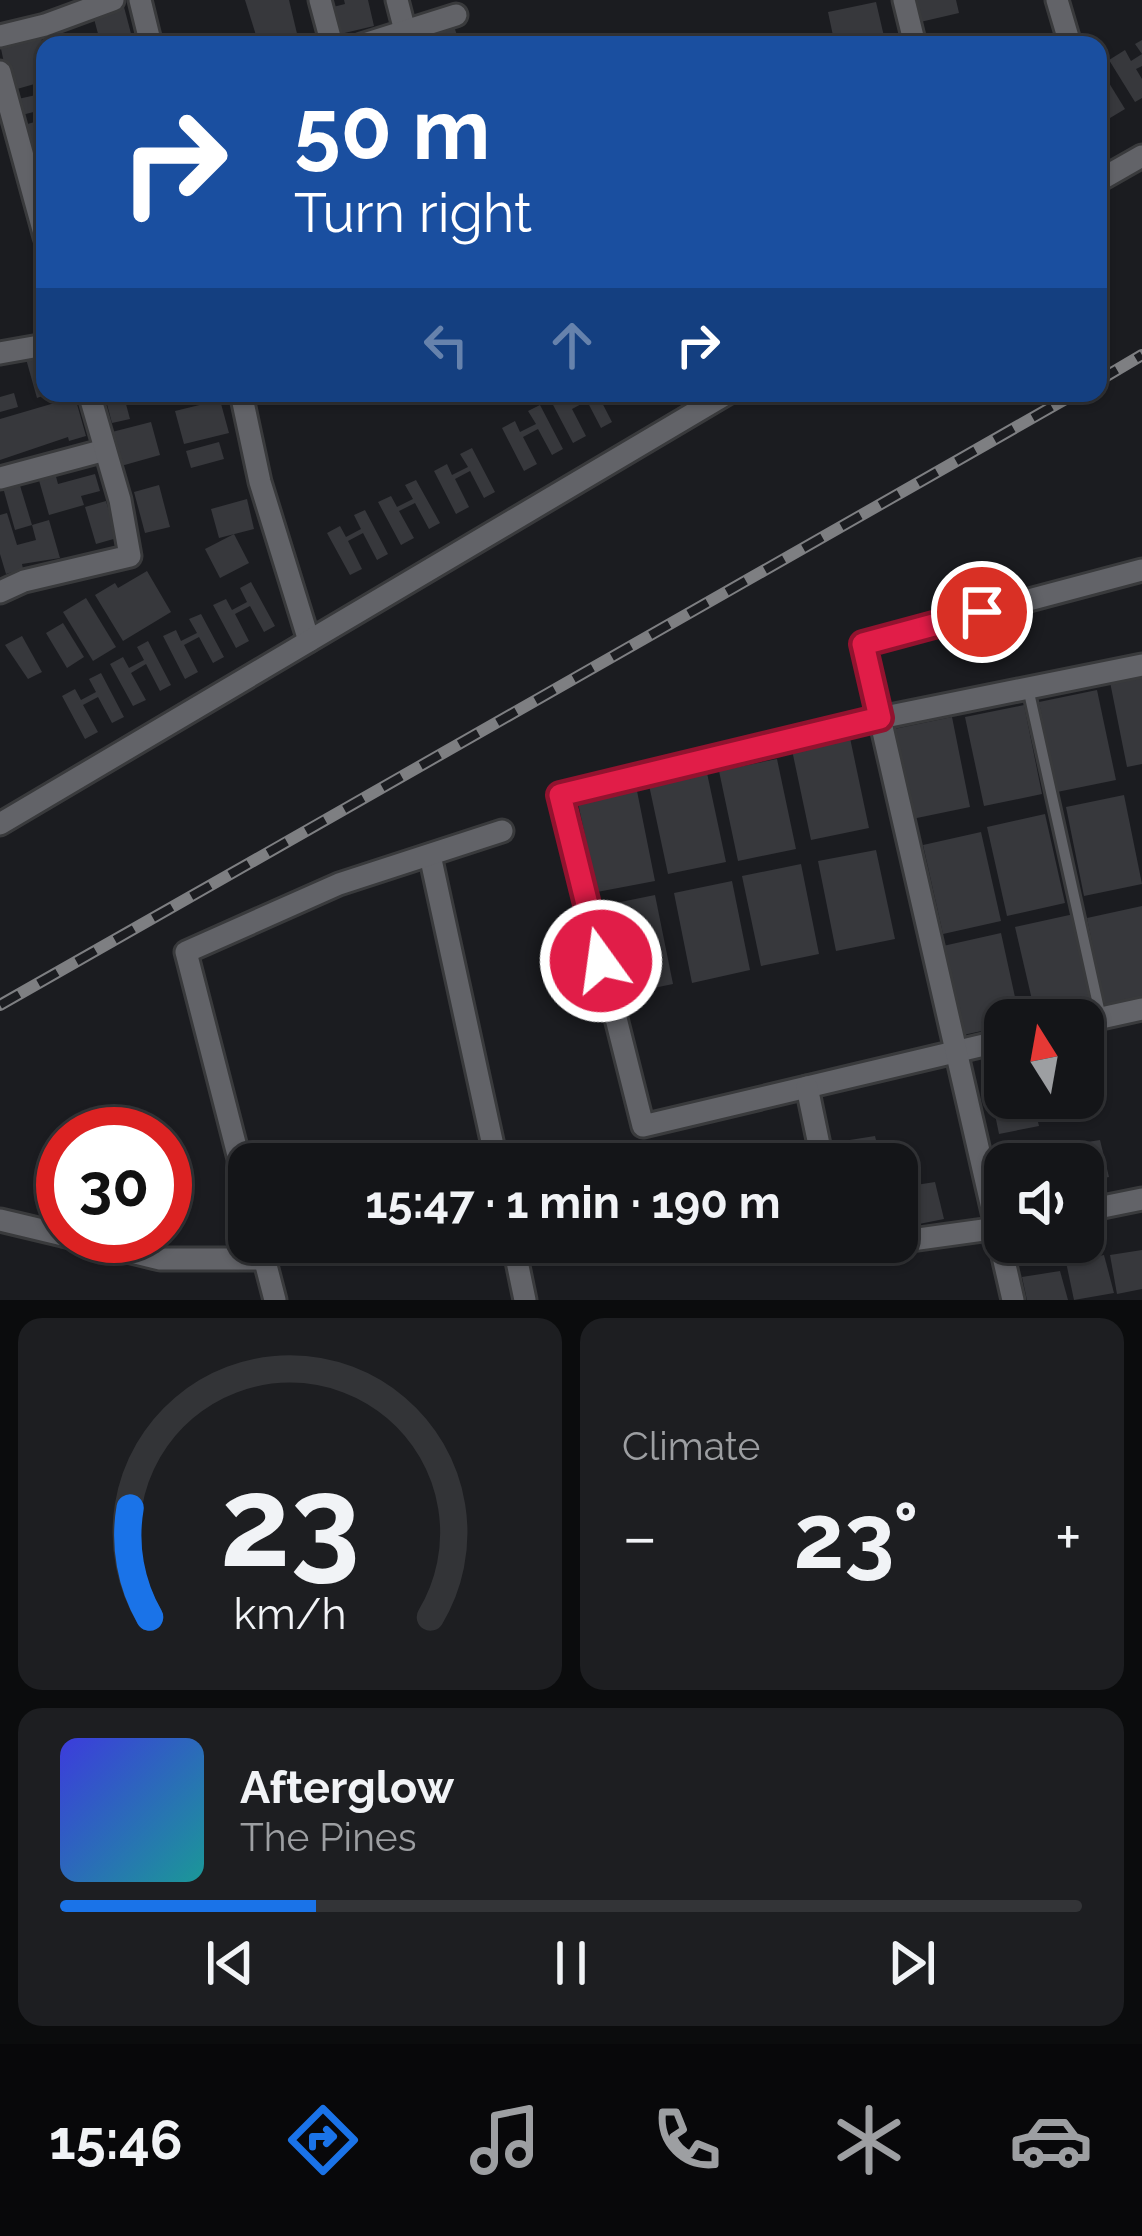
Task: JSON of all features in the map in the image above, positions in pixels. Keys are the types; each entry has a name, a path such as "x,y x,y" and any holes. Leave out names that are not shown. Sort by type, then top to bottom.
{"street":[{"path":"0,36 113,0"},
{"path":"140,0 149,36"},
{"path":"320,0 330,36"},
{"path":"397,0 405,32"},
{"path":"904,0 913,36"},
{"path":"1057,0 1068,36"},
{"path":"391,36 456,15"},
{"path":"0,72 36,201"},
{"path":"0,157 23,150"},
{"path":"1107,176 1142,156"},
{"path":"0,353 36,347"},
{"path":"0,592 24,581 130,556 120,500 91,402"},
{"path":"243,402 260,482 309,641"},
{"path":"0,824 713,402"},
{"path":"0,478 105,451"},
{"path":"984,1161 863,644 1142,571"},
{"path":"984,1045 643,1126 560,795 880,718 1142,665"},
{"path":"235,1143 186,952 340,884 502,831"},
{"path":"430,855 492,1143"},
{"path":"1104,1017 1142,1009"},
{"path":"807,1087 819,1143"},
{"path":"1104,1206 1142,1198"},
{"path":"0,1220 36,1229"},
{"path":"918,1239 984,1229"},
{"path":"192,1256 228,1254"},
{"path":"265,1263 275,1300"},
{"path":"517,1263 525,1300"},
{"path":"1007,1263 1013,1300"}],"lane":[{"path":"1028,688 1088,999"}],"building":[{"path":"245,0 289,0 298,36 256,36"},
{"path":"344,0 368,0 374,26 336,35 329,8 345,4"},
{"path":"911,0 956,0 959,13 916,23"},
{"path":"876,2 884,36 833,36 828,12"},
{"path":"124,7 132,36 99,36 93,15"},
{"path":"454,26 457,36 420,36"},
{"path":"41,33 36,36 36,84 10,91 0,44"},
{"path":"1125,50 1131,61 1142,54 1142,66 1136,69 1142,79 1142,98 1135,102 1109,60"},
{"path":"1107,80 1125,109 1110,118 1107,113"},
{"path":"36,95 36,111 22,115 18,99"},
{"path":"36,122 36,151 31,152 24,125"},
{"path":"36,356 36,394 26,359"},
{"path":"14,393 18,407 0,412 0,397"},
{"path":"58,402 76,402 86,436 69,441 68,437 0,460 0,419"},
{"path":"106,402 125,402 130,419 112,423"},
{"path":"221,402 229,433 184,444 175,411"},
{"path":"552,402 585,402 572,409 586,436 573,443"},
{"path":"588,402 602,402 612,422 601,428"},
{"path":"540,405 563,449 552,455 538,429 523,437 537,464 524,471 502,428 515,421 520,432 536,424 528,411"},
{"path":"151,422 160,455 121,466 112,432"},
{"path":"219,442 224,459 191,468 186,451"},
{"path":"472,448 495,492 484,498 470,471 455,479 469,507 456,514 434,471 447,464 452,475 468,467 460,454"},
{"path":"55,473 58,484 95,474 100,491 81,496 84,505 49,515 38,477"},
{"path":"18,479 32,525 15,530 2,484"},
{"path":"416,480 440,523 429,529 415,503 399,511 414,538 401,545 378,502 391,496 397,507 413,499 405,485"},
{"path":"159,485 170,527 145,533 134,492"},
{"path":"247,499 254,529 219,538 211,509"},
{"path":"106,501 117,538 96,544 85,507"},
{"path":"365,510 388,554 377,560 363,533 348,541 362,569 350,575 327,533 340,526 346,537 361,529 354,515"},
{"path":"7,513 17,545 36,540 32,525 49,520 60,558 22,564 23,569 6,574 0,554 0,515"},
{"path":"234,534 249,563 220,578 205,549"},
{"path":"147,571 171,612 123,641 95,595"},
{"path":"251,582 275,626 264,632 250,606 235,614 249,641 236,648 213,605 226,599 232,610 247,602 240,588"},
{"path":"86,598 116,647 93,661 63,612"},
{"path":"201,614 224,657 213,663 199,637 184,645 198,672 185,679 163,636 176,630 181,641 197,633 189,619"},
{"path":"63,623 84,657 67,668 46,633"},
{"path":"22,636 42,672 28,679 5,645"},
{"path":"148,641 171,685 160,691 146,664 131,673 146,700 133,706 110,664 123,657 129,668 144,660 137,647"},
{"path":"1142,671 1142,764 1127,767 1109,677"},
{"path":"101,673 124,717 112,723 98,697 83,705 98,732 85,739 62,696 75,689 81,700 96,692 89,679"},
{"path":"1097,690 1116,780 1057,792 1039,702"},
{"path":"1024,705 1042,794 984,806 965,717"},
{"path":"952,717 970,807 912,819 894,729"},
{"path":"850,738 869,828 811,840 792,750"},
{"path":"777,759 796,849 738,861 719,771"},
{"path":"707,773 726,862 668,874 649,785"},
{"path":"637,791 655,881 597,892 578,803"},
{"path":"1124,795 1142,884 1084,896 1066,807"},
{"path":"1045,814 1065,903 1007,916 987,827"},
{"path":"981,832 1001,921 943,934 923,845"},
{"path":"876,850 895,939 836,951 818,861"},
{"path":"801,864 819,954 761,966 742,876"},
{"path":"732,881 750,970 692,983 674,893"},
{"path":"655,895 673,984 615,996 596,907"},
{"path":"1142,906 1142,999 1105,1007 1087,918"},
{"path":"1074,914 1093,999 1032,999 1015,927"},
{"path":"1001,933 1015,999 984,999 984,1030 963,1035 943,946"},
{"path":"996,1119 1037,1119 1039,1126 999,1134"},
{"path":"875,1136 877,1143 837,1143"},
{"path":"935,1182 944,1219 918,1224 918,1185"},
{"path":"1142,1250 1142,1289 1117,1294 1110,1255"},
{"path":"1104,1255 1114,1293 1074,1300 1066,1263 1104,1263"},
{"path":"1060,1271 1068,1300 1027,1300 1022,1277"}],"railway":[{"path":"1107,376 1142,355"},
{"path":"0,1005 1060,402"}],"route":[{"path":"601,961 560,795 880,718 863,644 982,612"}]}
